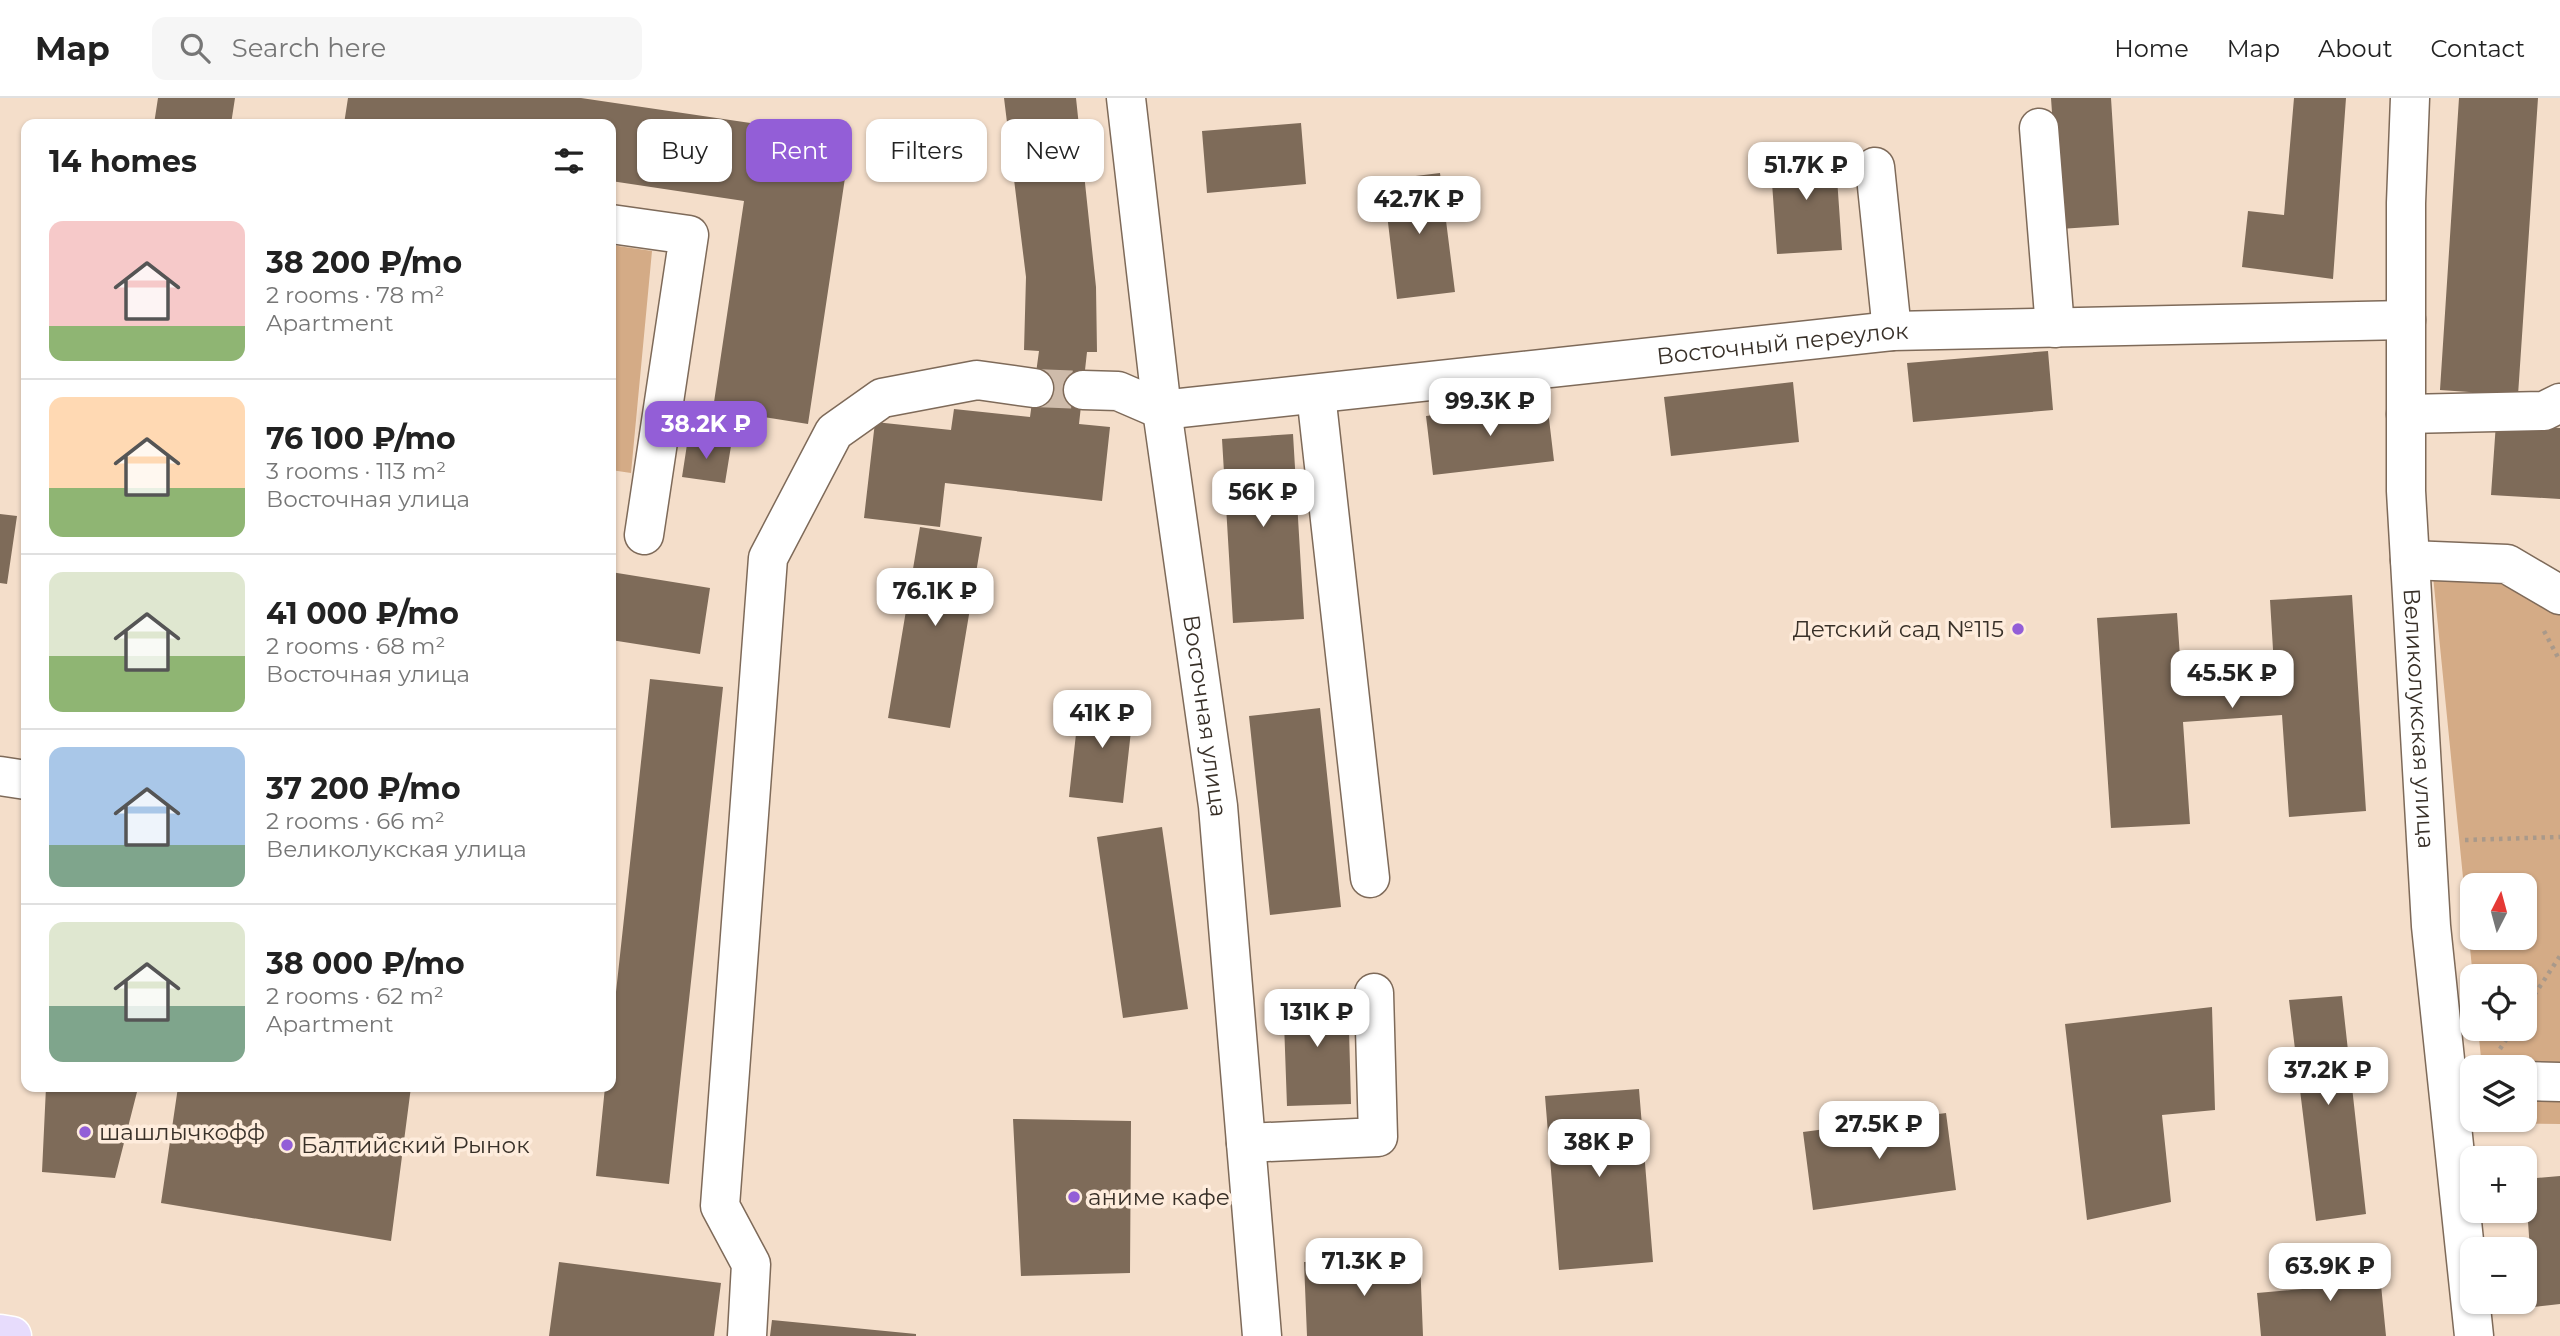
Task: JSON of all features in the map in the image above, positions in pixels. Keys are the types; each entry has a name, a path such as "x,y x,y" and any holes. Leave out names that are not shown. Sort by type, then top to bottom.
{"main road":[{"path":"0,1334 12,1336"}],"street":[{"name":"Восточная улица","path":"1126,98 1162,410 1218,806 1262,1336"},
{"name":"Великолукская улица","path":"2410,98 2406,203 2406,491 2431,926 2460,1080"},
{"path":"2039,128 2055,328"},
{"path":"1875,167 1892,331"},
{"path":"616,225 689,235 644,535"},
{"name":"Восточный переулок","path":"1162,410 1892,331 2406,320"},
{"path":"747,1336 751,1264 720,1206 768,558 834,432 882,398 977,380 1034,388"},
{"path":"1083,390 1118,391 1162,410"},
{"path":"1316,394 1370,878"},
{"path":"2406,414 2544,411 2560,395"},
{"path":"2410,560 2560,566"},
{"path":"2507,564 2560,595"},
{"path":"0,776 21,779"},
{"path":"1246,1143 1378,1137 1374,992"},
{"path":"2537,1081 2560,1082"},
{"name":"Великолукская улица","path":"2463,1132 2474,1336"}],"path":[{"path":"2426,841 2560,837"},
{"path":"2537,991 2560,956"}],"shaded area":[{"path":"616,246 652,251 631,473 616,471"},
{"path":"2433,576 2560,577 2560,1124 2537,1124 2537,1055 2481,1055 2479,1041 2537,1041 2537,964 2472,964 2470,950 2538,950 2538,873 2463,873"}],"building":[{"path":"158,98 235,98 232,119 155,119"},
{"path":"348,98 581,98 723,119 637,119 637,182 732,182 732,120 746,122 746,182 844,182 808,424 713,409 744,201 616,182 616,119 345,119"},
{"path":"1004,98 1076,98 1078,119 1007,119"},
{"path":"2051,98 2111,98 2119,225 2060,229"},
{"path":"2294,98 2346,98 2333,279 2242,267 2248,211 2284,215"},
{"path":"2459,98 2538,98 2516,425 2560,428 2560,499 2491,495 2498,394 2440,390"},
{"path":"1301,123 1306,184 1207,193 1202,131"},
{"path":"1835,149 1842,250 1777,254 1770,154"},
{"path":"1440,173 1455,292 1397,299 1383,180"},
{"path":"1014,182 1085,182 1096,287 1097,352 1087,352 1079,424 1110,427 1102,501 945,483 940,527 864,518 875,422 951,430 954,409 1030,417 1039,351 1024,350 1026,277"},
{"path":"2048,351 2053,410 1913,422 1907,363"},
{"path":"1793,382 1799,442 1671,456 1664,397"},
{"path":"1547,402 1554,461 1433,475 1426,416"},
{"path":"1293,434 1304,619 1233,623 1222,439"},
{"path":"688,438 731,446 725,483 682,477"},
{"path":"0,514 17,516 7,584 0,583"},
{"path":"920,527 982,537 950,728 888,718"},
{"path":"616,573 710,588 700,654 616,641"},
{"path":"2352,595 2366,811 2289,817 2282,715 2183,722 2190,824 2111,828 2097,618 2177,613 2181,672 2274,666 2270,600"},
{"path":"650,679 723,687 669,1184 596,1176 604,1092 616,1092 616,992"},
{"path":"1080,698 1134,704 1123,803 1069,797"},
{"path":"1320,708 1341,907 1270,915 1249,716"},
{"path":"1162,827 1188,1009 1123,1018 1097,837"},
{"path":"1348,992 1351,1104 1287,1106 1283,994"},
{"path":"2342,996 2366,1214 2316,1221 2289,1000"},
{"path":"2212,1007 2215,1110 2162,1115 2171,1202 2087,1220 2065,1024"},
{"path":"1639,1089 1653,1262 1559,1270 1545,1096"},
{"name":"шашлычкофф","path":"46,1092 137,1092 115,1178 42,1172"},
{"name":"Балтийский Рынок","path":"177,1092 410,1092 391,1241 161,1203"},
{"path":"1946,1113 1956,1190 1813,1210 1803,1132"},
{"name":"аниме кафе","path":"1013,1119 1131,1121 1130,1273 1021,1276"},
{"path":"2560,1176 2560,1304 2537,1307 2537,1237 2529,1237 2528,1223 2537,1223 2537,1178"},
{"path":"2377,1244 2386,1336 2261,1336 2257,1293 2346,1285 2342,1246"},
{"path":"1420,1259 1423,1336 1307,1336 1304,1262"},
{"path":"559,1262 721,1283 714,1336 549,1336"},
{"path":"772,1320 916,1334 916,1336 770,1336"}],"tunnel":[{"path":"1034,388 1083,390"}],"place":[{"name":"Детский сад №115","path":"2018,629"},
{"name":"шашлычкофф","path":"85,1132"},
{"name":"Балтийский Рынок","path":"287,1145"},
{"name":"аниме кафе","path":"1074,1197"}]}
